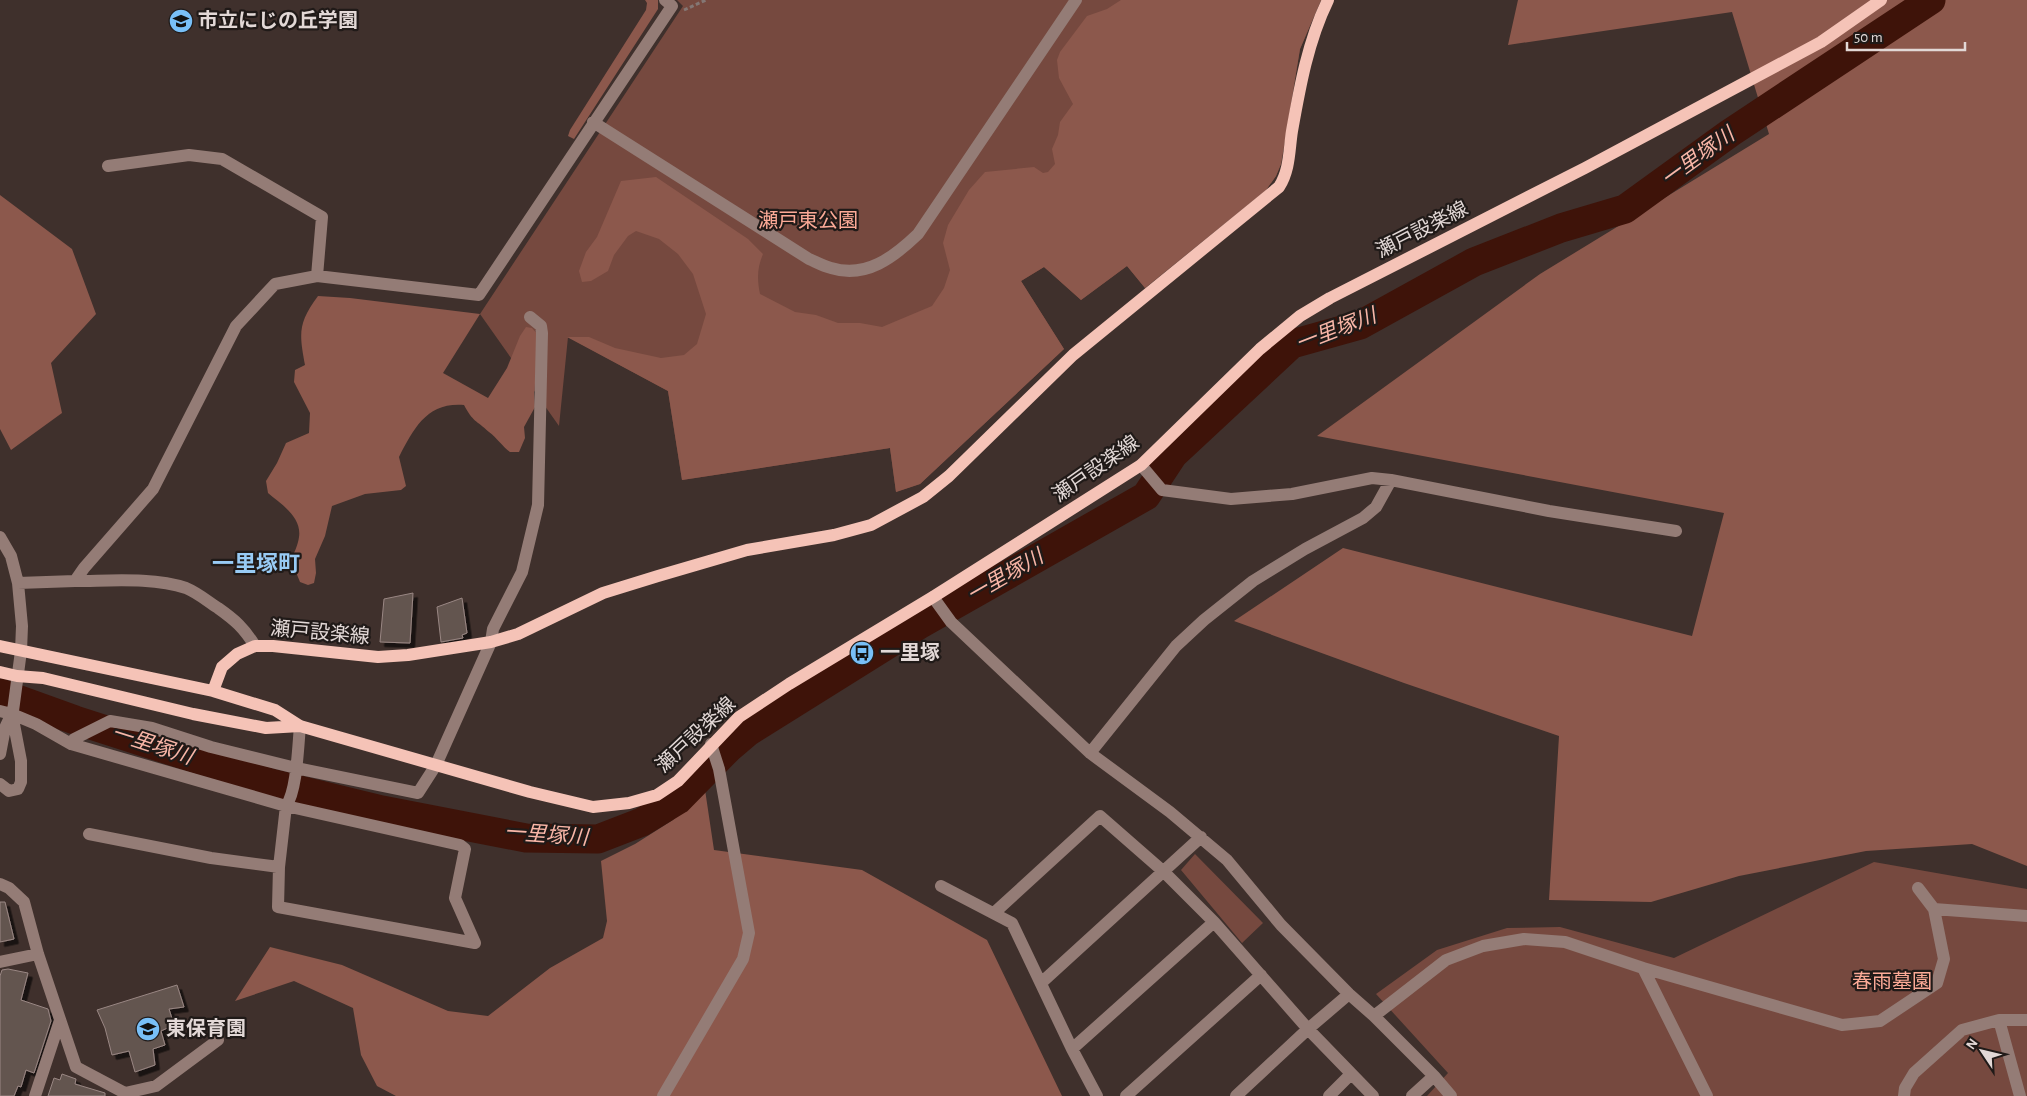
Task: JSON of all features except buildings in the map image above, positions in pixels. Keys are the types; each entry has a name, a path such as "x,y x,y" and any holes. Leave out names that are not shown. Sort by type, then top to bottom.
{"main road":[{"name":"瀬戸設楽線","path":"213,691 222,667 237,654 255,646 273,646 378,657 408,655 491,642 518,634 603,593 747,550 834,535 871,525 923,497 949,476 1073,355 1279,187 1286,176 1292,131 1310,43 1328,0"},
{"name":"瀬戸設楽線","path":"0,646 213,691 276,710 300,726 562,801 593,807 629,803 658,795 678,781 747,711 788,684 934,597 1143,468 1260,349 1300,316 1330,298 1585,168 1821,42 1881,0"},
{"name":"瀬戸設楽線","path":"0,672 43,678 193,714 266,728 300,726"}],"street":[{"path":"593,122 809,259 831,269 853,271 875,266 897,254 918,234 1076,0"},
{"path":"75,580 153,489 236,326 275,284 316,276 479,295 669,3"},
{"path":"108,166 189,156 222,159 322,217 316,276"},
{"path":"72,741 110,721 152,728 295,772 418,792 436,765 491,642 493,630 524,567 538,505 542,333 541,326 530,317"},
{"path":"1143,468 1162,490 1231,500 1292,494 1372,478 1391,480 1549,511 1676,531"},
{"path":"1090,753 1176,646 1204,620 1253,582 1305,549 1363,518 1376,507 1391,480"},
{"path":"0,537 11,556 16,577 22,626 18,676 15,693 8,712 0,754"},
{"path":"0,561 16,577 165,583 186,588 202,596 245,629 255,646"},
{"path":"934,597 951,622 1090,753 1201,837 1227,860 1281,925 1434,1076 1451,1096"},
{"path":"8,712 72,741 287,804 460,845 465,849 456,898 475,943 278,908 279,867 287,804 295,772 300,726"},
{"path":"0,784 9,791 18,790 21,782 21,761 8,712"},
{"path":"663,1096 742,959 749,933 719,769 712,746"},
{"path":"994,913 1100,816 1164,872 1214,922 1308,1029 1373,1096"},
{"path":"89,834 210,858 279,867"},
{"path":"1042,983 1201,837"},
{"path":"0,884 9,888 24,902 38,954 76,1067 124,1095 156,1086 218,1040"},
{"path":"941,886 1012,923 1072,1049 1097,1096"},
{"path":"1374,1016 1446,960 1483,946 1524,940 1565,942 1643,968 1842,1025 1880,1021 1937,983 1944,959 1934,909 1918,888"},
{"path":"1934,909 2027,916"},
{"path":"1072,1049 1214,922"},
{"path":"0,962 38,954"},
{"path":"1643,968 1707,1096"},
{"path":"1126,1096 1260,974"},
{"path":"1236,1096 1349,994"},
{"path":"34,1096 60,1020"},
{"path":"1904,1096 1914,1074 1962,1030 1999,1020 2027,1020"},
{"path":"1999,1020 2020,1096"},
{"path":"1330,1096 1351,1074"},
{"path":"1412,1096 1434,1076"}],"path":[{"path":"669,3 684,11 706,0"}],"green space":[{"name":"瀬戸東公園","path":"677,0 1321,0 1300,49 1281,164 1276,176 1266,190 1145,288 1127,266 1081,300 1044,267 1021,281 1064,349 920,484 896,492 890,448 682,480 668,391 568,337 559,426 480,314 683,6"},
{"path":"1195,854 1263,923 1242,943 1181,870"},
{"name":"春雨墓園","path":"1874,862 2027,889 2027,1096 1427,1096 1448,1073 1376,994 1437,950 1507,928 1560,927 1674,958"}],"shaded area":[{"path":"645,0 658,0 658,9 574,139 568,136 646,10 647,3"},
{"path":"1121,0 1321,0 1300,49 1281,164 1276,176 1266,190 1145,288 1127,266 1081,300 1044,267 1021,281 1064,349 920,484 896,492 890,448 682,480 668,391 567,337 589,337 615,348 661,358 684,355 697,344 706,314 693,274 678,254 659,239 636,231 628,236 614,255 608,271 591,281 582,282 579,271 586,252 597,237 621,181 656,177 748,239 763,254 758,274 760,294 795,312 816,315 838,323 860,323 882,327 932,306 944,288 950,270 943,243 948,225 969,190 985,172 1034,167 1043,173 1048,172 1055,164 1052,149 1058,135 1060,122 1073,104 1059,78 1057,60 1060,52 1087,16 1107,9"},
{"path":"1518,0 2027,0 2027,866 1972,844 1866,851 1739,876 1651,902 1549,900 1559,736 1404,683 1234,621 1343,548 1692,636 1724,513 1317,436 1540,274 1769,134 1732,12 1508,45"},
{"path":"0,195 72,249 96,314 51,363 62,413 11,450 0,429"},
{"path":"318,296 350,298 480,314 443,373 488,398 507,368 520,336 526,327 532,328 538,335 539,350 534,392 535,407 524,427 525,438 519,452 507,450 492,434 472,418 464,405 451,405 431,412 416,427 399,457 406,486 401,490 365,494 332,506 325,536 315,559 316,573 314,583 308,585 300,582 291,560 298,540 299,530 297,523 290,512 268,493 266,481 286,443 309,433 310,413 294,382 295,370 305,365 301,336 304,321 311,305"},
{"path":"704,783 714,850 862,870 987,940 1062,1096 396,1096 377,1086 361,1055 353,1008 294,981 235,1001 270,947 342,965 448,1011 488,1016 550,968 603,938 607,921 601,861 635,844 673,820"}],"waterway":[{"name":"一里塚川","path":"0,693 75,720 271,783 382,810 526,838 598,839 642,822 678,800 728,749 748,732 919,625 1146,496 1173,455 1292,344 1360,325 1474,262 1561,228 1625,209 1730,133 1931,0"}],"place":[{"name":"市立にじの丘学園","path":"181,21"},
{"name":"一里塚","path":"862,653"},
{"name":"東保育園","path":"148,1029"}],"district":[{"name":"一里塚町","path":"256,564"}]}
